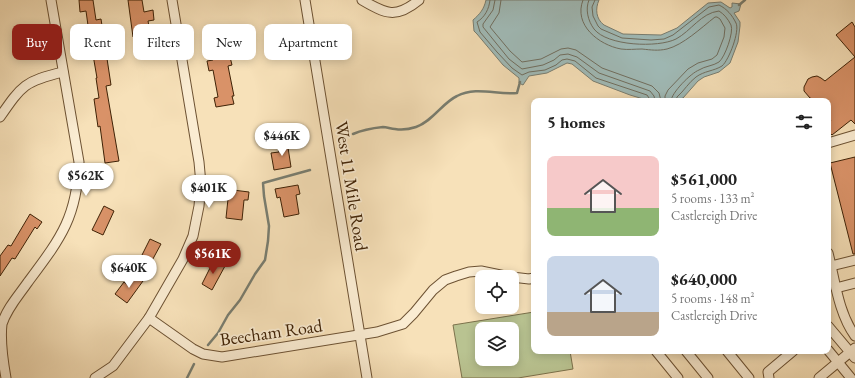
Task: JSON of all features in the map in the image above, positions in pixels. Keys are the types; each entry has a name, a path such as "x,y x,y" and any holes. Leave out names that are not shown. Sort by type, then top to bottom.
{"street":[{"path":"6,378 0,336 2,324 13,303 64,231 70,218 78,178 79,162 51,0"},
{"path":"95,378 113,366 149,318 183,259 193,236 199,206 199,162 172,0"},
{"name":"West 11 Mile Road","path":"305,0 367,378"},
{"path":"362,0 386,13 402,11 410,8 419,0"},
{"path":"0,117 17,92 25,85 36,79 63,72"},
{"path":"831,141 855,135"},
{"path":"855,260 831,266 841,307 850,329 855,336"},
{"name":"Beecham Road","path":"149,318 193,350 203,354 222,357 377,332 403,324 433,290 445,280 475,272"},
{"name":"Beecham Road","path":"519,278 531,279"},
{"path":"836,288 855,283"},
{"path":"819,378 838,362 853,353 831,329"},
{"path":"658,354 678,378"},
{"path":"688,354 708,378"},
{"path":"729,354 749,378"},
{"path":"769,378 768,372 789,354"},
{"path":"831,354 851,378"}],"green space":[{"path":"531,312 531,354 570,354 573,369 518,378 462,378 453,325"}],"water":[{"path":"486,0 599,0 597,14 599,20 604,25 623,34 661,35 677,28 708,3 721,2 730,8 732,7 732,3 741,4 739,11 734,13 740,22 740,26 738,42 730,63 719,72 704,77 698,81 683,98 640,98 630,95 593,81 572,64 567,63 547,73 529,76 523,85 519,83 519,78 503,65 474,31 473,20 478,16"}],"building":[{"path":"79,0 93,0 96,20 101,19 102,24 88,24 86,11 80,12"},
{"path":"128,0 142,0 144,12 153,10 154,20 148,21 149,24 133,24 133,37"},
{"path":"852,22 855,27 855,57 836,35"},
{"path":"855,57 855,124 851,120 832,135 831,98 810,98 804,91 804,87 808,79 812,77 817,76 825,81"},
{"path":"94,60 107,60 111,85 106,86 119,161 105,163 100,126 98,127 94,99 99,98"},
{"path":"231,60 232,65 228,66 234,96 232,96 234,104 216,107 214,98 218,97 213,70 209,71 207,61"},
{"path":"287,141 291,167 274,170 271,153 279,152 278,143"},
{"path":"855,157 855,254 853,254 831,163"},
{"path":"298,185 300,194 296,195 299,214 284,217 280,197 277,198 275,189"},
{"path":"225,189 249,192 248,200 244,200 242,220 226,218 228,199 224,198"},
{"path":"104,206 114,211 103,235 92,230"},
{"path":"30,214 42,222 37,229 35,227 15,259 12,258 0,276 0,256 8,245 11,246"},
{"path":"150,239 161,244 148,268 138,263"},
{"path":"214,260 225,266 212,290 202,284"},
{"path":"134,275 143,281 127,303 115,294 124,282 128,285"}],"waterway":[{"path":"739,5 745,0"},
{"path":"353,134 368,129 383,127 394,129 408,129 416,127 427,121 457,96 464,93 479,91 517,93 520,82"},
{"path":"208,345 218,333 228,315 240,300 265,260 269,226 263,183 310,170"},
{"path":"187,378 194,364"}]}
